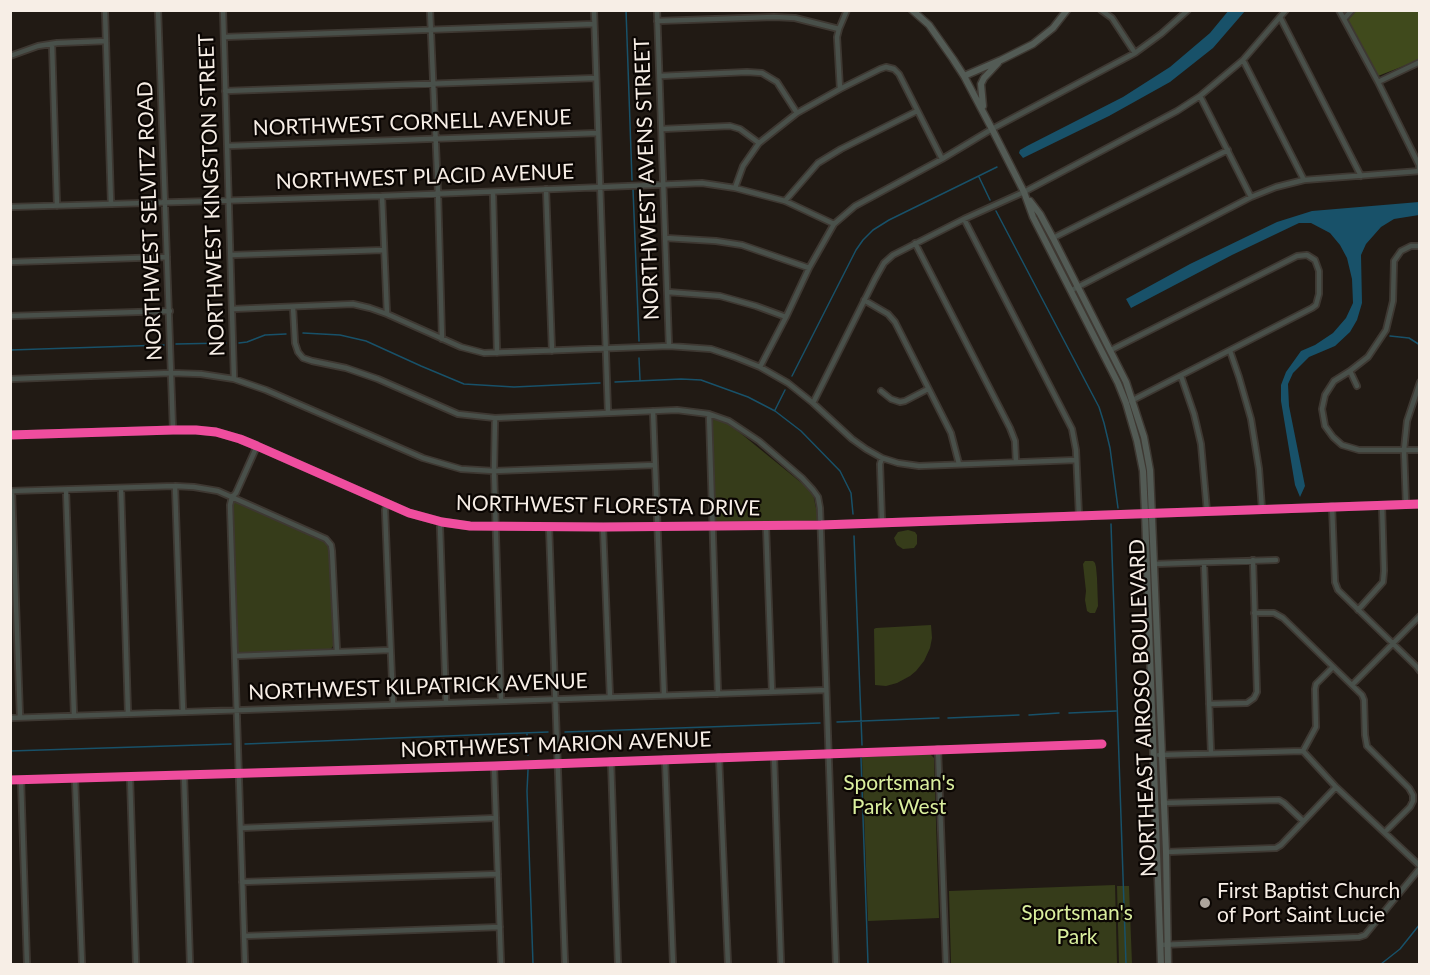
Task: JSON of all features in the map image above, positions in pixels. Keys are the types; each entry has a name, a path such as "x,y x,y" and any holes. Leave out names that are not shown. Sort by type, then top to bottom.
{"main road":[{"name":"NORTHEAST AIROSO BOULEVARD","path":"912,10 928,26 964,76 1024,192 1033,217 1111,350 1126,382 1129,401"},
{"path":"964,76 1033,44 1061,20 1067,10"},
{"path":"984,113 980,92 981,84 1001,60"},
{"name":"NORTHEAST AIROSO BOULEVARD","path":"1024,192 1040,214 1053,238 1074,289 1118,383 1129,401 1144,437 1150,470 1149,513 1157,755 1164,944 1168,964"},
{"name":"NORTHWEST FLORESTA DRIVE","path":"10,435 173,430 216,432 257,446 410,513 442,522 470,526 821,525 1419,504"},
{"name":"NORTHEAST AIROSO BOULEVARD","path":"1149,513 1154,564 1157,755 1166,852 1164,944 1161,964"}],"street":[{"path":"105,10 111,204"},
{"name":"NORTHWEST SELVITZ ROAD","path":"158,10 173,430"},
{"name":"NORTHWEST KINGSTON STREET","path":"223,10 234,379"},
{"path":"430,10 442,339"},
{"path":"594,10 608,412"},
{"name":"NORTHWEST AVENS STREET","path":"657,10 669,346"},
{"path":"840,89 837,37 847,10"},
{"path":"1101,10 1112,18 1135,53"},
{"path":"1177,10 1182,17"},
{"path":"760,366 786,318 809,267 834,224 855,206 992,129 1135,53 1188,10"},
{"path":"813,403 884,263 893,255 1024,192 1177,111 1200,96 1243,60 1286,10"},
{"path":"1074,289 1251,197 1276,187 1304,180 1419,171 1419,165 1378,82 1339,10"},
{"path":"1344,19 1352,10"},
{"path":"657,21 774,17 795,18 839,29"},
{"path":"1280,17 1361,176"},
{"path":"224,37 594,24"},
{"path":"10,56 38,45 106,41"},
{"path":"52,44 57,206"},
{"path":"1243,60 1304,180"},
{"path":"1378,82 1419,62"},
{"path":"735,188 743,166 759,142 797,113 886,67 894,69 899,75 942,159"},
{"path":"660,76 762,73 777,82 797,113"},
{"path":"225,91 596,78"},
{"path":"1200,96 1251,197"},
{"path":"785,201 818,163 917,111"},
{"path":"662,129 730,126 740,129 759,142"},
{"name":"NORTHWEST CORNELL AVENUE","path":"227,146 598,133"},
{"path":"1053,238 1228,150"},
{"name":"NORTHWEST PLACID AVENUE","path":"10,207 702,183 735,188 785,201 834,224"},
{"path":"546,189 552,351"},
{"path":"493,192 497,353"},
{"path":"382,195 387,314"},
{"path":"964,219 1072,429 1076,442 1079,516"},
{"path":"666,238 742,245 809,267"},
{"path":"915,243 1010,428 1015,441 1016,462"},
{"path":"1419,246 1412,246 1401,251 1394,261 1393,301 1386,330 1368,357 1334,381 1325,395 1322,409 1325,426 1342,445 1359,450 1419,450"},
{"path":"231,255 384,250"},
{"path":"1111,350 1297,256 1307,255 1315,260 1319,271 1320,294 1316,305 1129,401"},
{"path":"10,262 167,257"},
{"path":"668,292 720,296 756,306 786,318"},
{"path":"864,300 888,314 895,322 951,433 959,464"},
{"path":"232,309 352,304 387,314 473,351 497,353 669,346 711,349 760,366 788,383 852,439 882,458 898,463 919,466 1076,460"},
{"path":"293,307 295,343 303,358 346,368 378,379 458,414 495,417 677,410 709,414 729,421 759,441 802,478 818,497 821,525 836,964"},
{"path":"10,316 170,311"},
{"path":"1230,351 1251,419 1259,469 1262,509"},
{"path":"1350,371 1357,386"},
{"path":"10,379 201,374 234,379 266,390 423,458 461,469 494,471 655,465"},
{"path":"1181,376 1194,414 1200,444 1207,511"},
{"path":"1406,504 1404,450 1407,421 1419,382"},
{"path":"881,391 891,399 900,402 928,389"},
{"path":"1413,401 1419,402"},
{"path":"654,411 664,695"},
{"path":"709,414 718,694"},
{"path":"495,417 495,526 501,701"},
{"path":"245,964 230,506 232,497 236,493 257,446"},
{"path":"882,458 880,464 882,522"},
{"path":"175,486 183,711"},
{"path":"20,717 11,491 194,487 218,491 326,539 331,545 337,651"},
{"path":"120,488 128,713"},
{"path":"66,490 74,716"},
{"path":"387,504 385,510 393,704"},
{"path":"1358,610 1383,582 1382,505"},
{"path":"1332,506 1335,582 1338,590 1419,671"},
{"path":"442,522 440,527 446,702"},
{"path":"549,526 565,964"},
{"path":"766,526 772,692"},
{"path":"603,527 610,697"},
{"path":"1209,704 1247,703 1254,698 1257,692 1253,560"},
{"path":"1154,564 1276,560"},
{"path":"1204,563 1210,753"},
{"path":"1254,613 1275,613 1283,618 1362,695 1367,746 1409,788 1413,795 1410,807 1385,832"},
{"path":"1352,685 1419,616"},
{"path":"235,656 390,650"},
{"path":"1303,751 1316,728 1316,684 1333,667"},
{"name":"NORTHWEST KILPATRICK AVENUE","path":"10,718 826,690"},
{"name":"NORTHWEST MARION AVENUE","path":"10,780 494,766 1102,744"},
{"path":"938,749 946,964"},
{"path":"1157,755 1303,751 1336,787 1419,867 1365,935 1359,937 1164,944"},
{"path":"774,756 781,964"},
{"path":"719,757 728,964"},
{"path":"665,759 673,964"},
{"path":"611,761 618,964"},
{"path":"494,766 501,964"},
{"path":"184,775 190,964"},
{"path":"130,777 136,964"},
{"path":"75,778 82,964"},
{"path":"21,780 27,964"},
{"path":"1166,852 1273,849 1281,845 1336,787"},
{"path":"1163,803 1279,800 1303,821"},
{"path":"240,828 496,818"},
{"path":"242,882 498,874"},
{"path":"244,936 500,927"}],"green space":[{"path":"1356,11 1419,11 1419,60 1378,76 1348,20"},
{"path":"711,417 728,423 809,489 813,494 819,522 715,523"},
{"path":"235,502 326,541 330,551 333,641 331,649 239,654 237,650 232,504"},
{"path":"908,530 917,535 917,544 914,548 903,549 897,545 894,538 898,532"},
{"path":"1085,561 1093,561 1096,567 1098,606 1095,613 1087,611 1083,564"},
{"path":"931,625 930,648 916,671 897,683 886,686 875,685 874,629"},
{"name":"Sportsman's Park West","path":"930,754 934,758 939,918 868,921 862,757"},
{"name":"Sportsman's Park","path":"1115,885 1117,964 951,964 949,891"},
{"path":"1117,886 1129,886 1132,964 1119,964"}],"water":[{"path":"1229,10 1245,11 1213,48 1170,82 1109,116 1023,158 1019,153 1027,146 1123,97 1170,67 1210,33"},
{"path":"1419,202 1419,215 1394,219 1381,227 1366,244 1361,255 1362,303 1357,320 1350,332 1335,346 1309,357 1293,373 1288,384 1289,406 1305,486 1300,497 1295,485 1281,401 1281,385 1286,372 1301,351 1333,333 1346,318 1353,303 1352,279 1347,258 1330,233 1311,223 1299,223 1131,308 1126,299 1190,264 1277,222 1312,211"}],"waterway":[{"path":"626,10 632,180"},
{"path":"792,376 863,240 873,230 889,220 997,167"},
{"path":"979,177 990,200"},
{"path":"633,189 639,341"},
{"path":"996,211 1099,407 1110,448 1118,508"},
{"path":"303,333 340,335 366,341 464,384 514,387 600,383"},
{"path":"239,343 265,335 286,334"},
{"path":"1390,336 1409,338 1420,345"},
{"path":"176,344 226,343"},
{"path":"10,350 164,345"},
{"path":"639,358 640,380"},
{"path":"615,382 701,380 748,397 775,411 801,431 840,471 851,493 853,514"},
{"path":"775,410 785,390"},
{"path":"1111,524 1126,964"},
{"path":"854,536 862,745"},
{"path":"1069,713 1116,711"},
{"path":"1029,715 1059,713"},
{"path":"948,718 1019,715"},
{"path":"837,722 939,718"},
{"path":"565,732 820,723"},
{"path":"245,744 548,732"},
{"path":"527,734 528,755"},
{"path":"10,751 231,744"},
{"path":"861,758 868,964"},
{"path":"528,770 533,964"},
{"path":"1381,964 1400,949 1420,924"}],"cycle path":[{"path":"10,435 173,430 216,432 257,446 409,513 442,522 470,526 821,525 1420,504"},
{"path":"10,780 494,766 1102,744"}],"place":[{"name":"First Baptist Church of Port Saint Lucie","path":"1205,903"}]}
